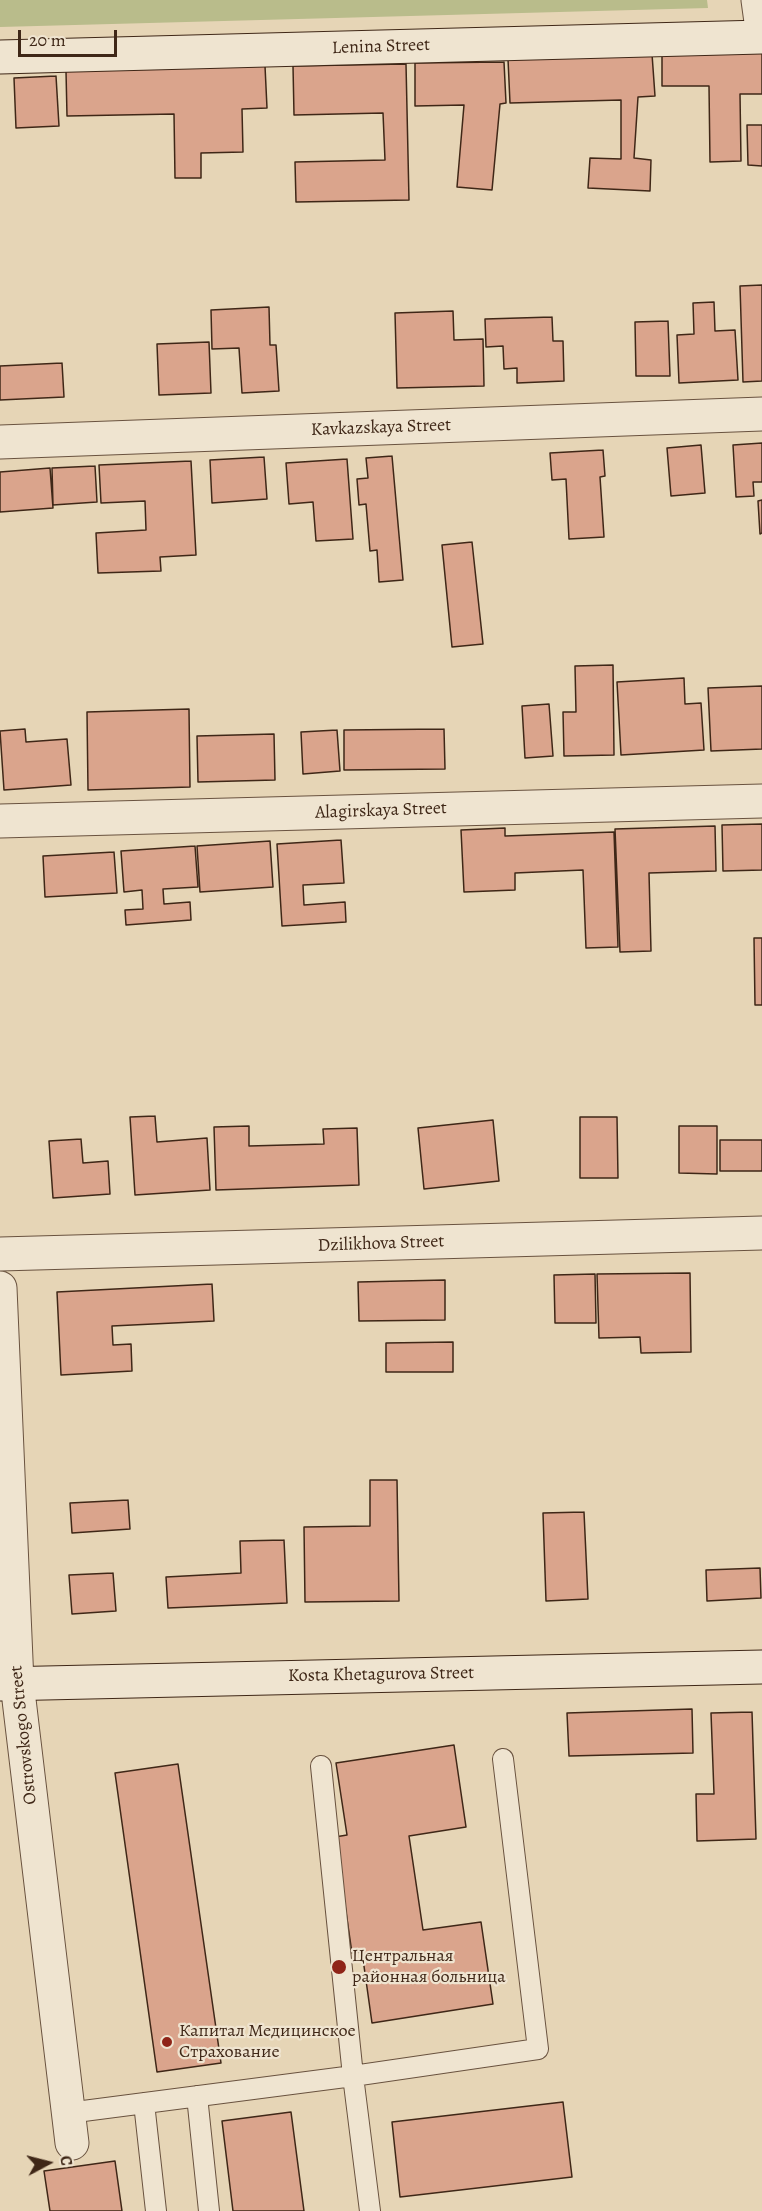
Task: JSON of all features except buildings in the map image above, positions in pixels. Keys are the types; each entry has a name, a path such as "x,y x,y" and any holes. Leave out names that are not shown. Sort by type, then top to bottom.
{"street":[{"path":"758,0 762,29"},
{"name":"Lenina Street","path":"0,57 762,37"},
{"name":"Kavkazskaya Street","path":"0,441 762,414"},
{"name":"Alagirskaya Street","path":"0,821 762,801"},
{"name":"Dzilikhova Street","path":"0,1254 762,1233"},
{"name":"Ostrovskogo Street","path":"0,1288 9,1684 70,2128"},
{"name":"Kosta Khetagurova Street","path":"9,1684 762,1667"}],"lane":[{"path":"70,2128 144,2103 538,2049 503,1759"},
{"path":"321,1766 353,2076 370,2211"},
{"path":"197,2096 209,2211"},
{"path":"144,2103 156,2211"}],"green space":[{"path":"0,0 707,0 708,8 0,27"}],"place":[{"name":"Центральная районная больница","path":"339,1967"},
{"name":"Капитал Медицинское Страхование","path":"167,2042"}]}
